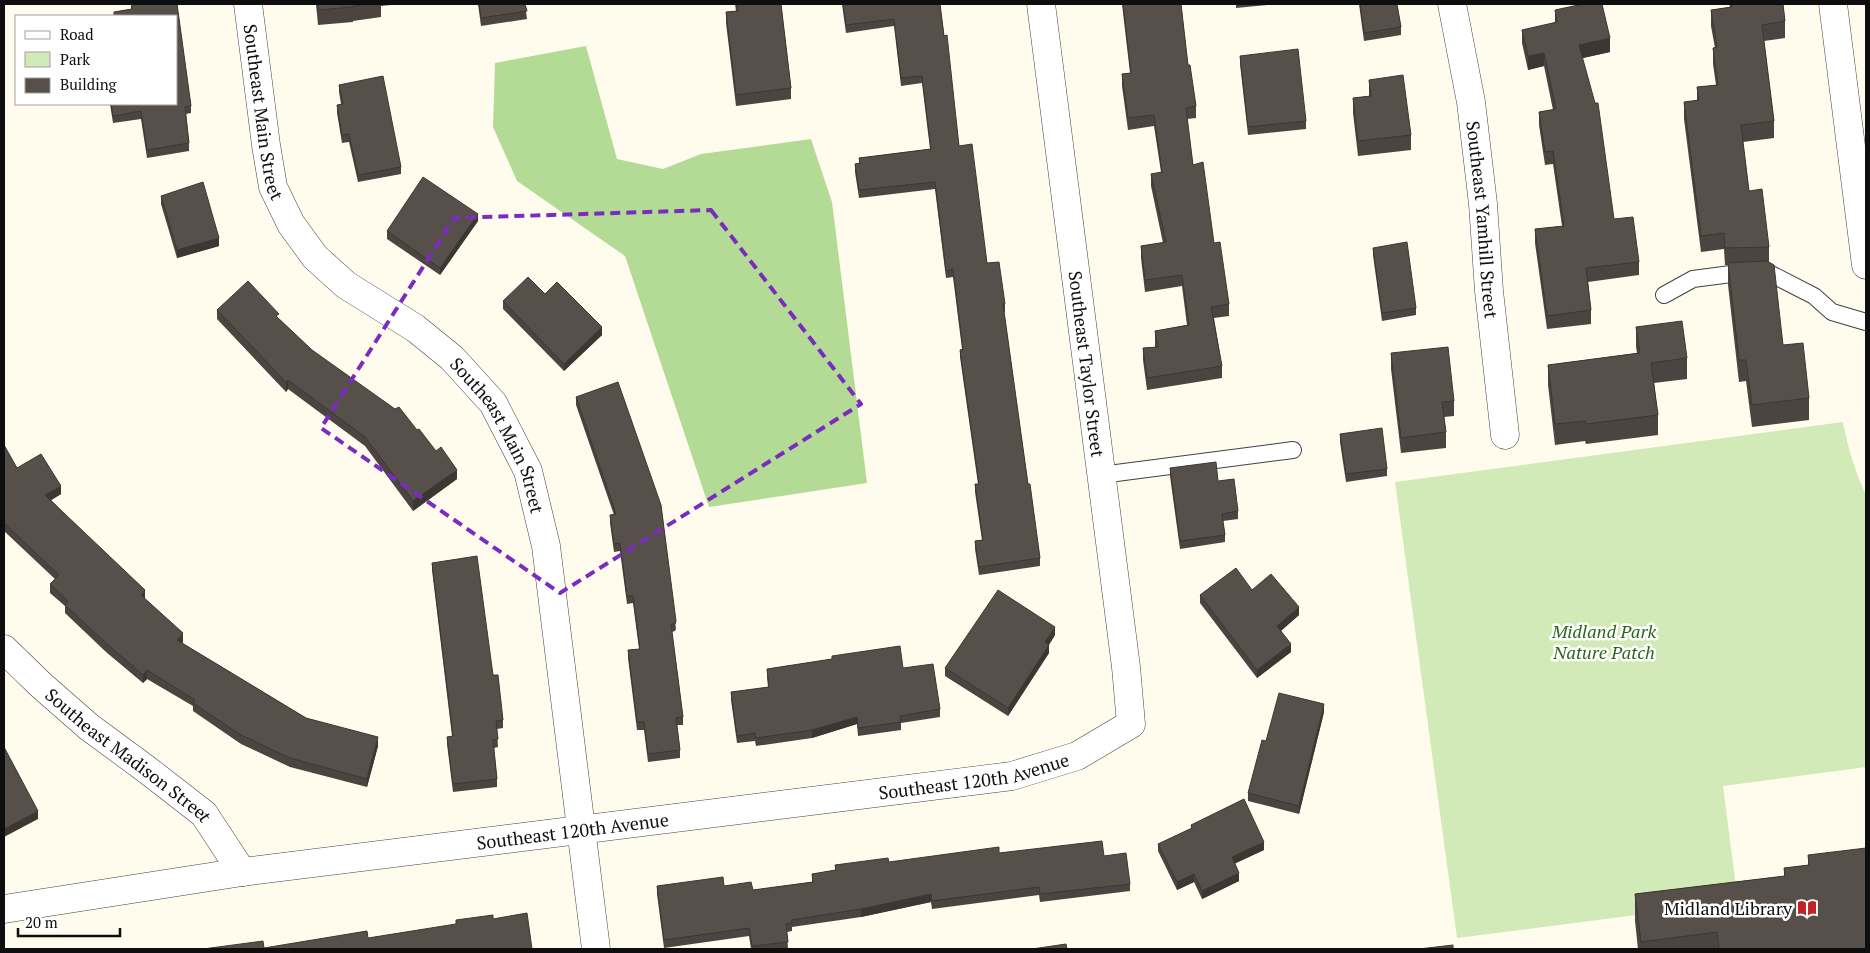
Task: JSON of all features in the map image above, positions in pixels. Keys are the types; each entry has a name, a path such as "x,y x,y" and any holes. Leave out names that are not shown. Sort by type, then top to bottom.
{"street":[{"name":"Southeast Main Street","path":"248,4 273,187 291,224 315,257 346,285 416,328 452,358 493,403 528,471 546,546 596,949"},
{"name":"Southeast Taylor Street","path":"1041,4 1126,667 1131,724"},
{"name":"Southeast Yamhill Street","path":"1452,4 1471,102 1482,204 1488,290 1505,435"},
{"path":"1834,4 1866,265"},
{"name":"Southeast Madison Street","path":"4,649 41,685 89,727 146,768 204,814 242,872"},
{"name":"Southeast 120th Avenue","path":"4,909 242,872 1012,776 1077,756 1131,724"}],"lane":[{"path":"1664,295 1693,279 1769,272 1814,296 1832,312 1866,322"},
{"path":"1101,475 1293,450"}],"highlighted area":[{"path":"711,210 861,404 560,593 321,428 454,218"}],"green space":[{"path":"586,46 617,159 663,169 701,154 811,139 832,202 867,483 709,507 625,256 517,181 493,127 495,63"},
{"name":"Midland Park Nature Patch","path":"1843,422 1852,459 1866,495 1866,767 1723,786 1738,902 1457,938 1395,482"}],"building":[{"path":"132,4 177,4 191,106 185,107 189,143 147,150 141,111 113,116 111,105 178,105 178,15 114,15 114,12 132,9"},
{"path":"318,4 368,4 318,10"},
{"path":"479,4 525,4 527,11 481,18"},
{"path":"737,4 781,4 791,88 736,95 726,12 738,11"},
{"path":"843,4 940,4 944,36 947,35 959,146 972,144 987,263 999,262 1005,304 1003,304 1040,558 979,567 975,541 983,540 975,484 979,484 960,350 963,349 953,269 946,271 935,182 859,190 855,164 860,163 859,158 931,149 922,76 901,78 894,19 846,25"},
{"path":"1123,4 1181,4 1188,65 1190,65 1196,106 1186,108 1193,165 1203,162 1214,243 1220,242 1229,304 1211,307 1222,366 1147,378 1143,348 1158,347 1155,331 1189,325 1182,275 1145,280 1141,246 1166,242 1151,174 1162,172 1154,115 1128,118 1122,74 1131,73"},
{"path":"1360,4 1397,4 1401,27 1364,33"},
{"path":"1583,4 1602,4 1610,38 1579,45 1595,103 1598,103 1614,219 1633,217 1639,262 1586,268 1591,310 1547,316 1535,229 1564,226 1553,151 1545,152 1539,112 1556,109 1544,53 1528,56 1522,30 1557,22 1555,10"},
{"path":"1731,4 1783,4 1785,21 1762,25 1774,121 1741,125 1749,191 1762,189 1769,247 1725,248 1724,233 1701,236 1684,102 1699,100 1697,87 1718,85 1713,48 1717,47 1711,10 1732,7"},
{"path":"1298,49 1306,121 1248,127 1240,56"},
{"path":"1403,75 1411,135 1358,141 1353,98 1371,96 1369,80"},
{"path":"383,76 401,167 358,175 349,134 342,135 337,105 343,104 339,85"},
{"path":"423,177 478,214 440,268 387,231"},
{"path":"203,182 219,238 177,250 161,196"},
{"path":"1407,242 1416,308 1382,313 1373,248"},
{"path":"1767,261 1774,265 1783,345 1803,343 1809,398 1752,405 1746,360 1739,360 1728,263"},
{"path":"528,277 545,294 557,282 602,327 564,364 503,301"},
{"path":"248,281 279,314 276,316 312,350 395,409 399,407 436,451 441,447 457,470 413,501 365,437 288,380 286,382 217,310"},
{"path":"1682,321 1687,358 1651,363 1658,415 1586,424 1585,421 1555,424 1548,365 1640,353 1636,327"},
{"path":"1448,347 1454,401 1442,402 1446,432 1401,438 1391,353"},
{"path":"618,382 661,505 676,621 675,624 671,624 683,717 676,718 680,750 648,754 644,722 637,722 628,650 640,649 633,596 627,596 620,543 614,544 610,515 616,514 576,397"},
{"path":"1382,428 1387,469 1346,474 1340,434"},
{"path":"4,445 17,468 41,454 61,486 45,495 145,590 141,595 183,633 177,640 306,718 378,737 367,779 290,758 241,735 193,703 195,700 147,670 143,675 106,643 65,605 68,601 50,584 59,575 4,523"},
{"path":"1216,462 1218,481 1234,479 1238,511 1222,514 1225,535 1180,541 1170,468"},
{"path":"477,556 493,675 498,675 503,720 496,721 498,739 493,740 497,779 453,784 447,737 453,736 432,563"},
{"path":"1236,568 1252,590 1271,574 1299,607 1277,626 1291,644 1257,670 1200,595"},
{"path":"998,590 1055,627 1045,642 1049,645 1008,708 945,668"},
{"path":"900,646 903,668 933,664 940,709 900,716 901,722 858,728 857,717 812,730 756,738 755,733 737,736 731,692 769,687 767,669 832,659 832,656"},
{"path":"1279,693 1324,704 1299,806 1248,793 1262,740 1266,741"},
{"path":"4,747 38,811 4,829"},
{"path":"1244,799 1264,842 1232,857 1239,873 1202,891 1194,874 1177,882 1158,844 1192,828 1191,825"},
{"path":"1102,841 1104,856 1126,853 1130,884 1040,894 1039,887 932,901 931,894 861,909 791,920 792,923 786,924 788,942 752,946 749,928 664,940 657,886 723,877 724,886 751,882 753,890 813,882 812,874 836,870 835,865 888,858 889,862 999,847 999,853"},
{"path":"1866,848 1866,949 1719,949 1717,932 1641,942 1635,894 1785,876 1784,868 1809,865 1808,855"},
{"path":"527,913 532,949 203,949 263,941 264,948 367,931 368,938 456,924 456,920 493,915 493,919"},
{"path":"1066,944 1067,949 1032,949"},
{"path":"1453,945 1453,949 1419,949"}],"place":[{"name":"Midland Library","path":"1807,908"}]}
